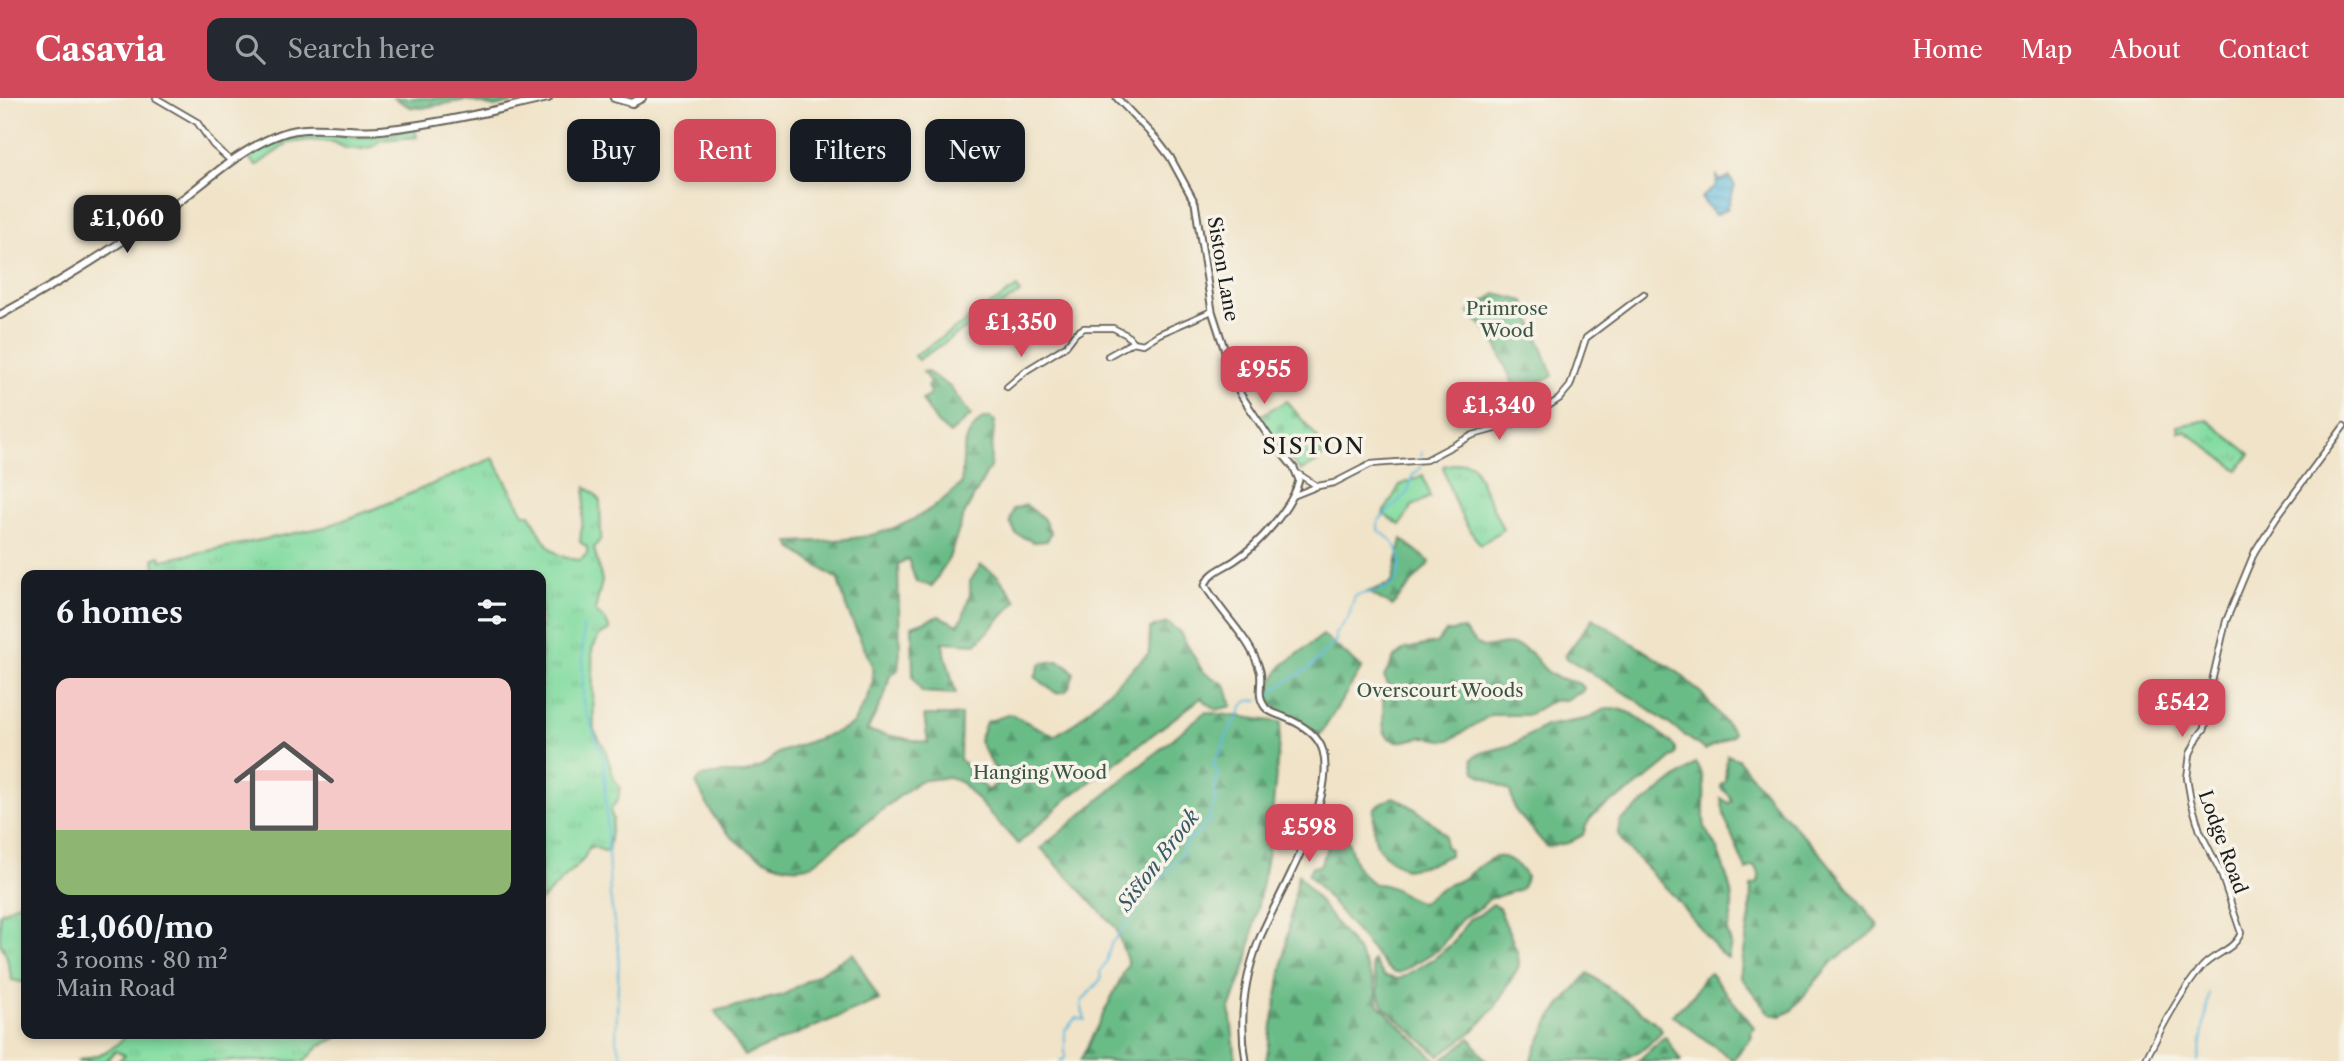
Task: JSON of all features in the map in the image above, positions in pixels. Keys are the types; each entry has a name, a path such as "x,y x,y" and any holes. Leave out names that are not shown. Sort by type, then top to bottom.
{"main road":[{"path":"0,315 103,255 231,161 282,134 300,129 382,130 472,115 548,98"},
{"path":"614,98 632,103 642,98"}],"street":[{"path":"156,98 197,122 213,145 231,161"},
{"name":"Siston Lane","path":"1117,98 1170,157 1195,203 1212,311 1241,395 1297,473"},
{"path":"1293,496 1334,483 1371,464 1426,460 1473,435 1513,424 1547,407 1559,399 1570,386 1586,338 1644,294"},
{"path":"1007,387 1027,370 1066,346 1076,333 1084,328 1113,328 1127,335 1133,342 1143,344 1159,334 1212,311"},
{"path":"1108,356 1133,342"},
{"name":"Lodge Road","path":"2145,1061 2184,990 2204,964 2237,942 2241,933 2220,870 2200,831 2187,784 2192,748 2205,728 2210,690 2226,621 2255,551 2344,426"},
{"path":"1297,473 1318,486"},
{"path":"1246,1061 1241,1022 1254,956 1287,877 1313,827 1324,770 1323,750 1316,738 1289,719 1271,712 1262,699 1260,671 1250,650 1205,585 1216,571 1235,561 1253,546 1293,496 1299,480 1297,473"}],"green space":[{"path":"394,98 525,99 495,107 466,100 422,108 410,107"},
{"path":"415,129 417,137 380,140 375,146 362,149 310,140 288,143 256,166 247,156 269,143 308,134 368,137"},
{"path":"1017,287 1020,293 918,360 914,356"},
{"name":"Primrose Wood","path":"1496,294 1524,301 1553,376 1516,391 1493,337 1469,312"},
{"path":"926,371 949,386 971,415 950,434 937,423 922,400 931,394 927,387 930,382 923,372"},
{"path":"1286,401 1318,438 1315,444 1323,455 1317,462 1301,471 1278,446 1258,417"},
{"name":"Hanging Wood","path":"983,418 995,421 990,467 964,515 949,558 932,586 916,582 908,559 898,564 898,670 890,675 885,695 867,731 928,743 924,715 961,715 960,759 986,789 985,793 1001,780 979,741 986,722 1011,714 1054,736 1076,722 1149,653 1150,628 1167,623 1179,631 1203,672 1225,685 1232,706 1216,710 1201,698 1066,800 1018,844 962,783 949,777 919,781 813,864 789,867 763,859 729,835 721,826 696,783 701,777 719,773 746,773 763,766 778,753 853,724 873,681 872,665 848,612 838,580 792,548 789,542 861,537 902,525 921,515 961,484 966,441"},
{"path":"2207,420 2250,454 2238,470 2185,431 2179,432 2178,426"},
{"path":"493,458 524,514 530,514 548,546 561,556 580,560 587,554 587,547 580,542 586,487 600,501 601,538 594,548 602,581 595,611 606,621 610,630 599,636 592,649 594,730 605,749 614,779 620,787 618,800 610,810 613,819 608,852 590,846 583,860 546,896 546,570 155,570 154,558 160,556 162,562 325,527"},
{"path":"1464,462 1473,465 1503,529 1481,545 1457,508 1443,466"},
{"path":"1423,475 1430,497 1412,506 1400,525 1383,514 1400,485"},
{"path":"1026,505 1043,518 1051,533 1047,541 1034,542 1016,534 1010,522 1013,509"},
{"path":"1402,539 1430,562 1392,606 1368,592 1392,583"},
{"path":"981,565 997,575 1017,601 976,644 942,642 956,694 922,692 913,677 912,626 939,616 958,625 970,594 970,581"},
{"path":"1593,618 1679,673 1702,694 1734,733 1732,736 1705,750 1633,698 1568,659 1565,656"},
{"name":"Overscourt Woods","path":"1463,629 1479,645 1485,647 1503,644 1526,649 1545,670 1558,678 1577,683 1584,688 1582,692 1565,700 1552,701 1528,715 1491,715 1450,740 1420,737 1395,741 1389,738 1384,728 1383,699 1391,690 1384,677 1394,658 1405,649 1436,643 1446,632"},
{"path":"1323,635 1362,668 1320,735 1274,706 1266,692 1282,666"},
{"path":"1058,661 1067,665 1074,673 1066,691 1056,693 1035,677 1041,663"},
{"path":"1607,708 1625,711 1642,720 1672,743 1676,754 1633,789 1596,813 1583,835 1568,843 1547,847 1515,810 1510,791 1475,772 1472,759 1478,754 1512,745 1545,726 1586,719"},
{"path":"1205,712 1281,722 1269,846 1247,962 1230,1009 1236,1061 1080,1061 1128,964 1116,928 1041,848"},
{"path":"1727,755 1738,759 1878,925 1877,929 1832,962 1791,1011 1781,1016 1770,1014 1740,976 1750,916 1751,886 1758,883 1759,875 1753,866 1746,870 1725,819 1721,798 1729,803 1732,801 1721,788 1725,781"},
{"path":"1696,763 1704,786 1705,827 1716,846 1732,899 1731,920 1727,931 1731,944 1728,958 1721,954 1673,895 1626,847 1618,834 1620,821"},
{"path":"1393,797 1414,808 1445,835 1445,846 1450,850 1450,855 1428,865 1405,869 1381,851 1375,839 1374,808"},
{"path":"1340,830 1349,843 1357,867 1367,878 1374,884 1393,888 1421,903 1496,857 1511,860 1527,877 1521,889 1489,899 1479,909 1463,917 1439,949 1395,973 1386,967 1308,874 1312,867 1319,866 1323,859 1327,837"},
{"path":"1298,874 1359,953 1374,982 1379,1005 1437,1061 1266,1061"},
{"path":"21,902 21,982 12,980 6,954 0,943 0,913"},
{"path":"1493,904 1499,908 1518,954 1519,966 1496,1006 1472,1032 1439,1056 1384,1007 1371,964 1373,960 1384,976 1399,979 1435,958 1454,942 1469,919"},
{"path":"853,953 879,1000 744,1056 715,1011 783,995"},
{"path":"1588,973 1659,1025 1662,1031 1645,1048 1621,1061 1530,1061 1551,1017"},
{"path":"1710,973 1754,1027 1752,1037 1733,1060 1672,1015 1693,996 1704,977"},
{"path":"1665,1036 1681,1061 1638,1061"},
{"path":"1470,1038 1486,1061 1441,1061"},
{"path":"334,1039 319,1046 305,1061 118,1061 125,1055 115,1051 106,1061 76,1061 110,1049 121,1040"}],"water":[{"path":"1717,176 1720,181 1729,177 1735,186 1727,209 1715,215 1701,198 1716,186"}],"waterway":[{"name":"Siston Brook","path":"1421,456 1422,452"},
{"name":"Siston Brook","path":"1263,698 1309,668 1336,641 1335,634 1348,618 1355,596 1383,590 1395,582 1400,568 1399,555 1390,539 1378,530 1378,521 1408,492 1412,476 1420,469 1420,465"},
{"path":"583,627 583,703 604,760 610,896 619,953 616,1041 624,1061"},
{"name":"Siston Brook","path":"1060,1061 1065,1058 1065,1030 1076,1018 1085,1020 1082,1001 1101,979 1100,972 1111,944 1141,901 1182,854 1186,843 1201,833 1203,824 1210,821 1210,810 1215,806 1215,783 1219,774 1214,767 1214,760 1242,706 1248,701 1258,700"},
{"path":"2198,1061 2209,994"}],"district":[{"name":"SISTON","path":"1314,446"}]}
